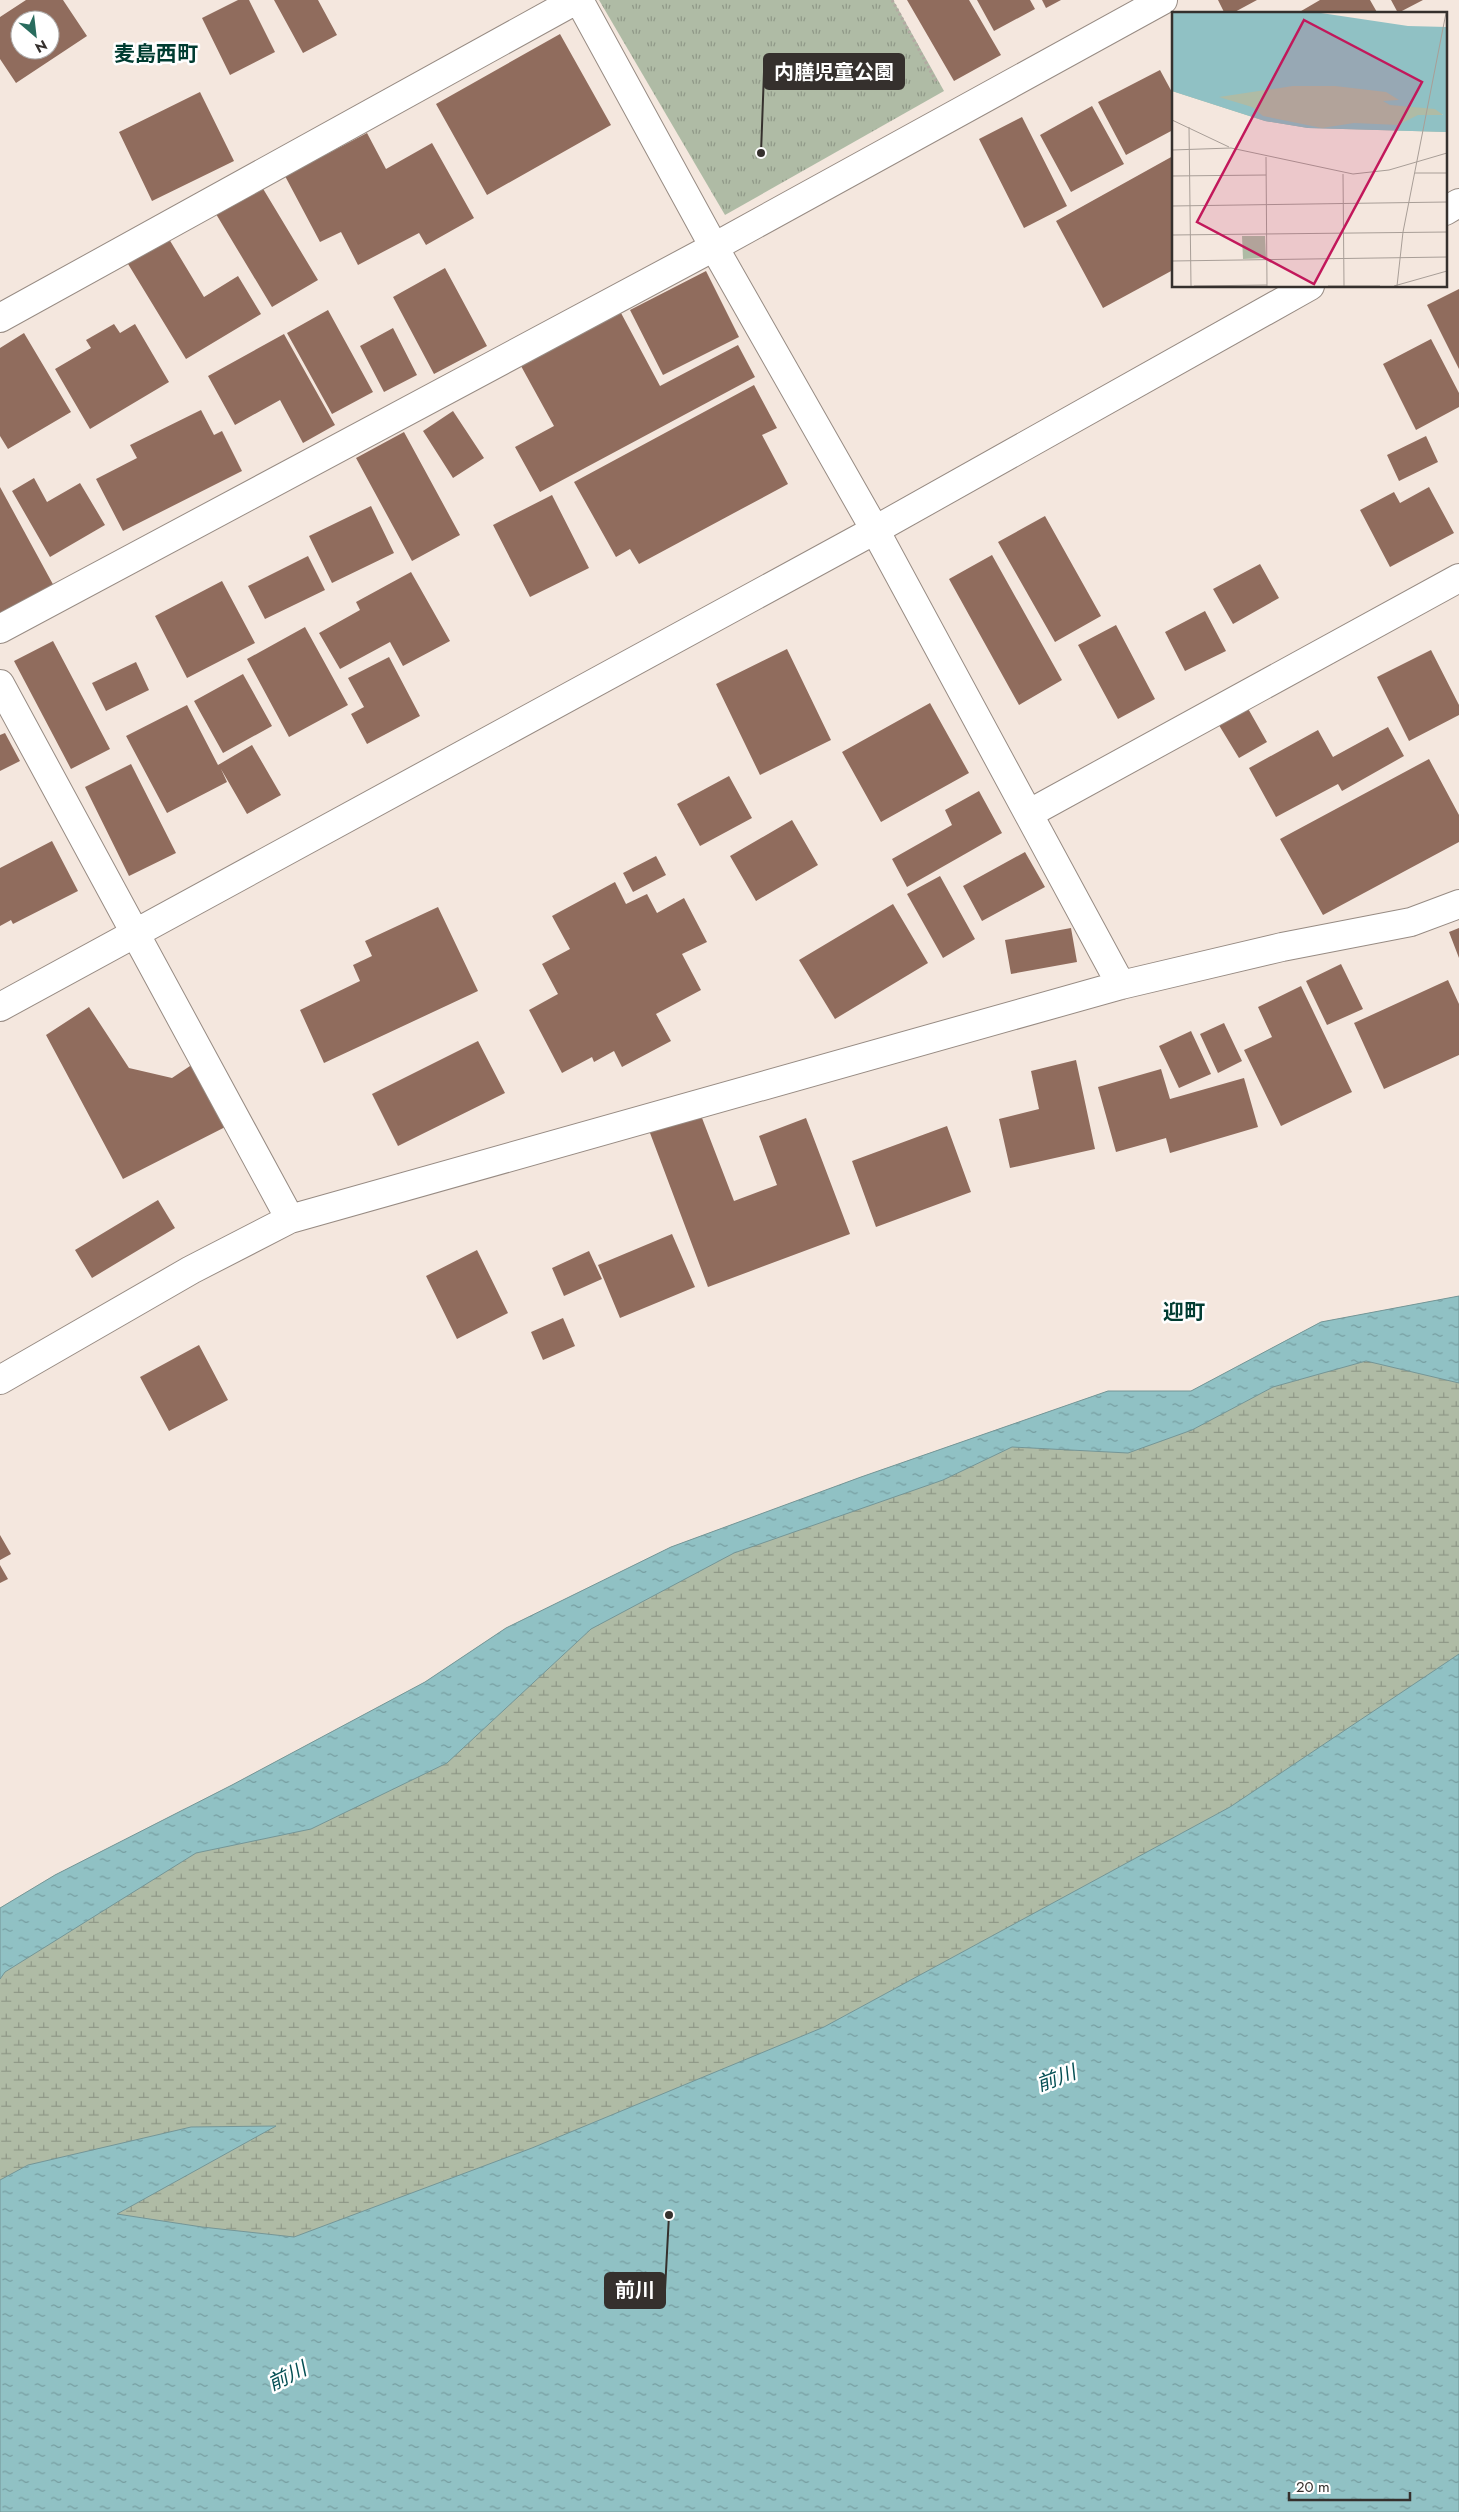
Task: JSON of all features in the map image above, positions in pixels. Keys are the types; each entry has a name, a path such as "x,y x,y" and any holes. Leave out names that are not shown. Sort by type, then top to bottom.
{"street":[{"path":"0,318 578,0 714,247 875,530 1030,813 1120,985"},
{"path":"0,629 714,247 1163,0"},
{"path":"1446,210 1459,203"},
{"path":"0,1007 875,530 1306,288"},
{"path":"1030,813 1459,578"},
{"path":"0,684 290,1219"},
{"path":"0,1380 191,1270 290,1219 1120,985 1282,948 1411,922 1459,904"}],"path":[{"path":"892,0 955,114"}],"green space":[{"path":"599,0 893,0 944,91 725,215"},
{"path":"1459,1296 1459,2010 0,2364 0,1908 55,1875 232,1785 425,1682 506,1628 671,1547 861,1477 1108,1391 1191,1391 1321,1322"}],"water":[{"path":"1459,1296 1459,1383 1366,1361 1273,1387 1192,1430 1128,1453 1012,1447 943,1480 734,1553 591,1629 447,1763 311,1829 196,1853 5,1972 0,1979 0,1908 55,1875 232,1785 425,1682 506,1628 671,1547 861,1477 1108,1391 1191,1391 1321,1322"},
{"path":"1459,1654 1459,2512 0,2512 0,2180 28,2165 191,2127 276,2126 117,2214 202,2227 294,2237 532,2148 824,2027 1230,1807"}],"building":[{"path":"26,0 63,0 87,36 60,54 60,10 11,10"},
{"path":"238,0 249,0 275,52 230,75 202,18"},
{"path":"274,0 318,0 337,35 303,53"},
{"path":"907,0 969,0 1001,55 954,81"},
{"path":"977,0 1030,0 1035,9 994,31"},
{"path":"1042,0 1061,0 1046,8"},
{"path":"1218,0 1257,0 1235,12 1224,12"},
{"path":"1320,0 1370,0 1377,12 1299,12"},
{"path":"1391,0 1423,0 1400,12 1397,12"},
{"path":"10,10 10,60 51,60 16,83 0,59 0,17"},
{"path":"560,34 611,125 487,195 436,104"},
{"path":"1160,70 1172,92 1172,131 1126,155 1098,102"},
{"path":"200,92 234,161 152,201 119,132"},
{"path":"1092,106 1124,164 1071,192 1040,135"},
{"path":"1022,117 1067,206 1024,228 979,139"},
{"path":"367,133 386,169 432,143 474,218 426,245 419,233 358,265 341,232 320,242 285,176"},
{"path":"1172,157 1172,271 1103,308 1056,221"},
{"path":"262,187 318,280 272,307 216,214"},
{"path":"166,234 204,297 238,276 261,314 186,359 125,259"},
{"path":"445,268 487,346 434,374 393,297"},
{"path":"706,271 739,337 663,375 630,310"},
{"path":"1459,289 1459,369 1427,305"},
{"path":"328,310 373,392 332,414 287,333"},
{"path":"621,313 660,386 738,345 755,377 540,492 515,447 554,426 521,366"},
{"path":"114,324 120,333 135,324 169,382 90,429 55,369 91,348 86,340"},
{"path":"393,328 417,375 384,392 360,346"},
{"path":"24,333 71,412 8,449 0,436 0,348"},
{"path":"284,334 335,425 303,443 280,400 235,425 208,376"},
{"path":"1431,339 1459,393 1459,407 1416,430 1383,364"},
{"path":"754,385 777,428 762,435 788,484 639,564 630,549 616,557 574,482"},
{"path":"201,410 214,435 222,431 242,471 123,531 96,479 137,458 130,445"},
{"path":"453,411 484,458 453,478 423,431"},
{"path":"404,432 460,535 412,561 356,458"},
{"path":"1426,436 1438,462 1399,481 1387,455"},
{"path":"34,478 47,502 80,483 105,525 50,557 12,491"},
{"path":"0,487 55,588 0,618"},
{"path":"1429,487 1454,533 1390,567 1360,510 1394,492 1400,503"},
{"path":"552,495 589,568 530,597 493,525"},
{"path":"371,506 394,553 332,583 309,536"},
{"path":"1045,516 1101,616 1055,642 998,542"},
{"path":"992,555 1062,680 1019,705 949,579"},
{"path":"308,556 325,590 265,619 248,586"},
{"path":"1260,564 1279,598 1233,624 1213,589"},
{"path":"411,572 450,641 403,666 390,642 340,669 319,633 360,610 356,602"},
{"path":"222,581 255,643 187,678 155,616"},
{"path":"1205,611 1226,651 1185,671 1165,632"},
{"path":"1116,625 1155,699 1118,719 1078,645"},
{"path":"305,627 348,705 289,737 247,659"},
{"path":"53,641 110,749 71,769 14,661"},
{"path":"787,649 831,740 760,775 716,684"},
{"path":"1431,650 1459,705 1459,715 1409,741 1377,677"},
{"path":"389,657 420,716 367,744 351,714 364,707 348,678"},
{"path":"136,662 149,690 106,711 92,683"},
{"path":"243,674 272,726 223,753 194,701"},
{"path":"930,703 969,773 881,822 842,752"},
{"path":"187,705 218,765 252,745 281,795 247,814 221,769 227,782 167,813 126,736"},
{"path":"1246,705 1267,742 1239,758 1217,722"},
{"path":"1388,727 1404,756 1342,791 1338,784 1276,817 1249,768 1318,730 1333,757"},
{"path":"5,733 20,761 0,771 0,735"},
{"path":"1429,759 1459,815 1459,842 1323,915 1280,839"},
{"path":"131,764 176,853 129,876 85,787"},
{"path":"729,776 752,818 700,846 677,804"},
{"path":"979,791 1002,833 907,887 892,859 952,825 945,810"},
{"path":"792,820 818,865 756,901 730,856"},
{"path":"52,841 78,891 13,924 11,920 0,926 0,868"},
{"path":"1025,852 1045,887 982,921 963,886"},
{"path":"656,856 666,875 633,892 623,873"},
{"path":"940,876 975,939 943,958 907,894"},
{"path":"615,882 626,904 647,894 657,913 684,898 707,942 682,954 701,990 656,1014 671,1041 622,1067 614,1051 594,1062 592,1057 562,1073 529,1010 558,994 542,964 570,949 552,916"},
{"path":"893,904 928,963 835,1019 799,960"},
{"path":"438,907 478,991 324,1063 300,1010 360,981 353,965 372,956 365,941"},
{"path":"1071,928 1077,962 1011,974 1005,940"},
{"path":"1459,928 1459,958 1449,932"},
{"path":"1341,964 1363,1009 1327,1025 1306,981"},
{"path":"1448,980 1459,1004 1459,1055 1384,1089 1354,1023"},
{"path":"1301,986 1352,1092 1281,1126 1244,1050 1272,1037 1258,1007"},
{"path":"89,1007 129,1068 172,1078 202,1058 237,1121 123,1179 46,1035"},
{"path":"1224,1023 1242,1061 1218,1073 1200,1034"},
{"path":"1191,1031 1211,1074 1179,1088 1159,1046"},
{"path":"478,1041 505,1093 398,1146 372,1094"},
{"path":"1076,1060 1095,1149 1010,1168 999,1119 1039,1109 1031,1071"},
{"path":"1161,1069 1170,1099 1244,1078 1258,1127 1170,1153 1166,1138 1116,1152 1098,1087"},
{"path":"697,1105 734,1201 777,1185 759,1136 806,1118 850,1234 708,1287 647,1125"},
{"path":"947,1126 971,1192 876,1227 852,1161"},
{"path":"158,1200 175,1228 92,1278 75,1250"},
{"path":"672,1234 695,1287 620,1318 598,1265"},
{"path":"477,1250 508,1313 457,1339 426,1276"},
{"path":"589,1251 602,1279 564,1296 552,1268"},
{"path":"563,1318 575,1346 543,1360 531,1332"},
{"path":"199,1345 228,1400 169,1431 140,1377"},
{"path":"0,1535 11,1554 0,1560"},
{"path":"0,1565 8,1579 0,1583"}],"place":[{"name":"内膳児童公園","path":"761,153"},
{"name":"前川","path":"669,2215"}],"district":[{"name":"麦島西町","path":"156,54"},
{"name":"迎町","path":"1184,1312"}]}
